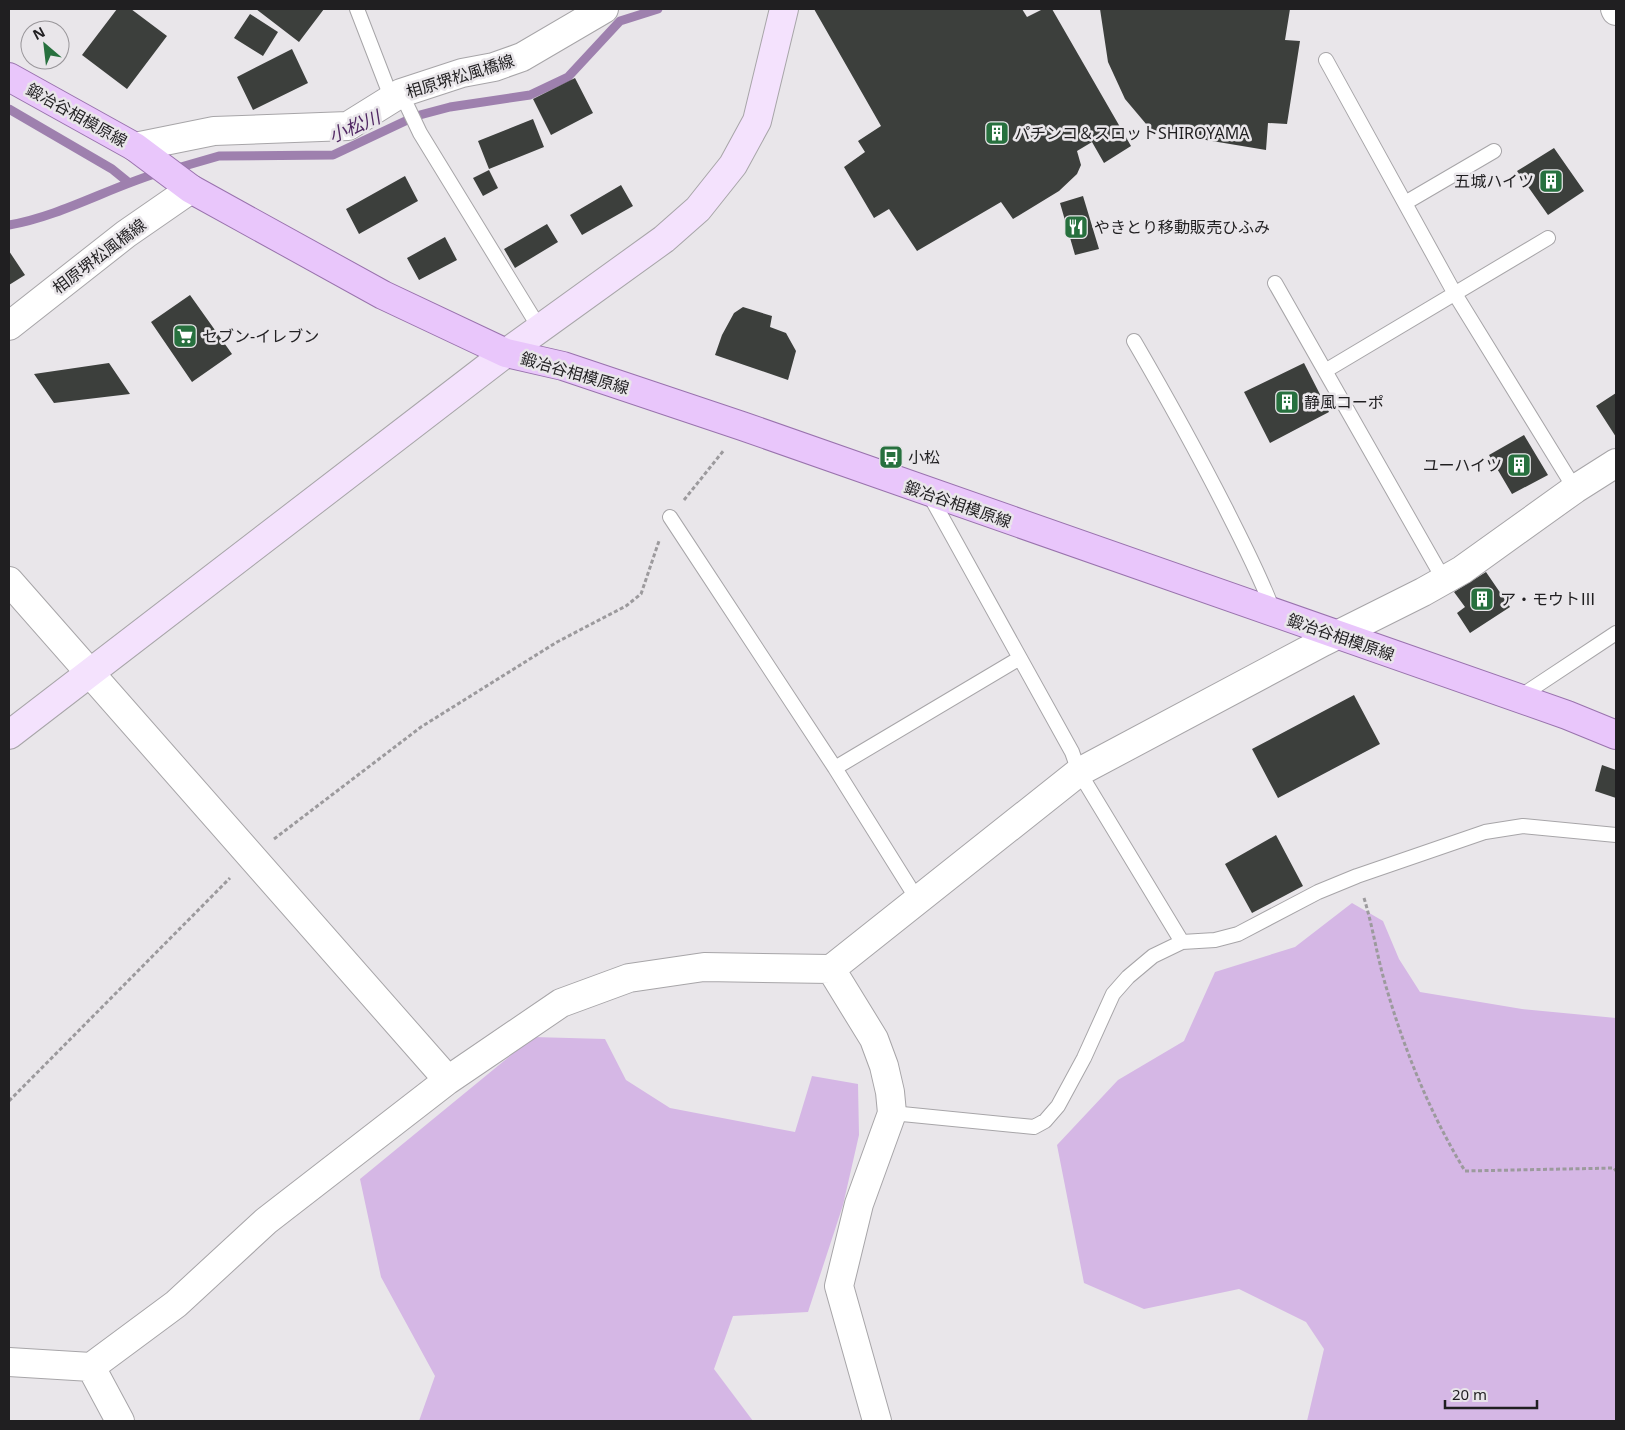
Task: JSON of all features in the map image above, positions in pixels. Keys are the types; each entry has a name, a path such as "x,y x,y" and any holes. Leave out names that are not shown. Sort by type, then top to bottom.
{"main road":[{"name":"鍛冶谷相模原線","path":"9,76 140,151 185,185 383,295 506,353 563,366 742,426 929,494 1518,698 1616,735"}],"street":[{"name":"相原堺松風橋線","path":"140,151 214,131 341,128 353,124 399,97 462,73 494,67 522,57 604,9"},
{"path":"9,735 506,353 664,239 698,209 733,165 757,121 784,9"},
{"name":"相原堺松風橋線","path":"9,326 185,185"},
{"path":"9,1362 91,1366 176,1304 266,1221 448,1080 561,1003 629,978 704,967 831,969 1079,772 1444,580 1575,489 1616,463"},
{"path":"9,581 448,1080"},
{"path":"831,969 874,1039 884,1066 890,1092 892,1113 859,1204 839,1286 877,1421"},
{"path":"91,1366 120,1421"}],"lane":[{"path":"358,9 399,97 540,329"},
{"path":"1326,60 1455,294 1575,489"},
{"path":"1405,203 1494,151"},
{"path":"1325,371 1548,238"},
{"path":"1275,283 1444,580"},
{"path":"1134,341 1176,412 1264,583 1274,614"},
{"path":"929,494 1072,752 1079,772 1182,942"},
{"path":"670,517 835,768 917,899"},
{"path":"1518,698 1616,633"},
{"path":"835,768 1020,658"},
{"path":"892,1113 1022,1127 1034,1126 1045,1121 1058,1106 1084,1058 1113,994 1128,976 1153,956 1182,942 1215,940 1238,934 1318,892 1357,876 1441,846 1506,828 1524,826 1616,835"}],"path":[{"path":"9,1101 250,857 421,727 557,642 626,606 641,594 666,523 742,426"},
{"path":"1357,876 1373,928 1382,974 1406,1050 1443,1134 1465,1171 1614,1168 1616,1171"}],"shaded area":[{"path":"1352,903 1383,921 1399,959 1420,992 1522,1009 1616,1018 1616,1421 1307,1421 1324,1349 1306,1322 1239,1289 1144,1309 1084,1283 1057,1145 1118,1080 1184,1041 1215,972 1295,947"},
{"path":"533,1037 605,1039 626,1080 670,1108 795,1132 812,1076 858,1084 859,1135 843,1205 808,1312 733,1316 714,1369 753,1421 419,1421 435,1376 381,1277 360,1179"}],"building":[{"path":"117,9 131,9 167,36 127,89 82,55"},
{"path":"256,9 324,9 299,42"},
{"name":"パチンコ＆スロットSHIROYAMA","path":"814,9 1022,9 1027,17 1043,9 1052,9 1131,146 1104,163 1092,142 1077,151 1081,165 1077,174 1059,191 1013,219 1001,202 917,251 889,209 874,218 844,167 865,152 858,141 881,126"},
{"path":"1100,9 1290,9 1285,40 1300,41 1287,124 1268,123 1266,150 1152,131 1125,99 1108,62"},
{"path":"250,14 278,32 263,56 234,38"},
{"path":"292,49 308,83 253,110 237,77"},
{"path":"575,78 593,113 551,135 533,99"},
{"path":"533,119 544,147 489,169 478,141"},
{"name":"五城ハイツ","path":"1554,148 1584,191 1548,215 1517,171"},
{"path":"489,170 498,188 483,196 473,178"},
{"path":"405,176 418,201 359,234 346,209"},
{"path":"621,185 633,206 582,235 570,215"},
{"path":"1083,196 1099,249 1075,255 1060,203"},
{"path":"547,224 558,242 515,268 504,249"},
{"path":"445,237 457,260 419,280 407,258"},
{"path":"9,251 25,275 9,285"},
{"path":"190,295 232,354 192,382 151,322"},
{"path":"743,307 772,316 770,327 786,333 796,351 788,380 715,355 722,335 734,313"},
{"path":"109,363 130,394 54,403 34,374"},
{"name":"静風コーポ","path":"1304,363 1329,412 1270,443 1244,392"},
{"path":"1616,393 1616,437 1596,406"},
{"name":"ユーハイツ","path":"1524,435 1548,475 1512,494 1489,455"},
{"name":"ア・モウトⅢ","path":"1486,572 1510,607 1470,633 1457,613 1465,607 1454,592"},
{"path":"1354,695 1380,744 1278,798 1252,749"},
{"path":"1602,765 1616,770 1616,798 1595,791"},
{"path":"1276,835 1303,886 1252,913 1225,864"}],"waterway":[{"name":"小松川","path":"174,169 219,156 333,155 416,116 450,107 530,95 568,77 620,21 658,9"},
{"path":"9,109 112,169 128,182"},
{"name":"小松川","path":"9,225 48,215 161,172"}],"place":[{"name":"パチンコ＆スロットSHIROYAMA","path":"997,133"},
{"name":"五城ハイツ","path":"1551,181"},
{"name":"やきとり移動販売ひふみ","path":"1076,227"},
{"name":"セブン-イレブン","path":"185,336"},
{"name":"静風コーポ","path":"1287,402"},
{"name":"小松","path":"891,457"},
{"name":"ユーハイツ","path":"1519,465"},
{"name":"ア・モウトⅢ","path":"1482,599"}]}
